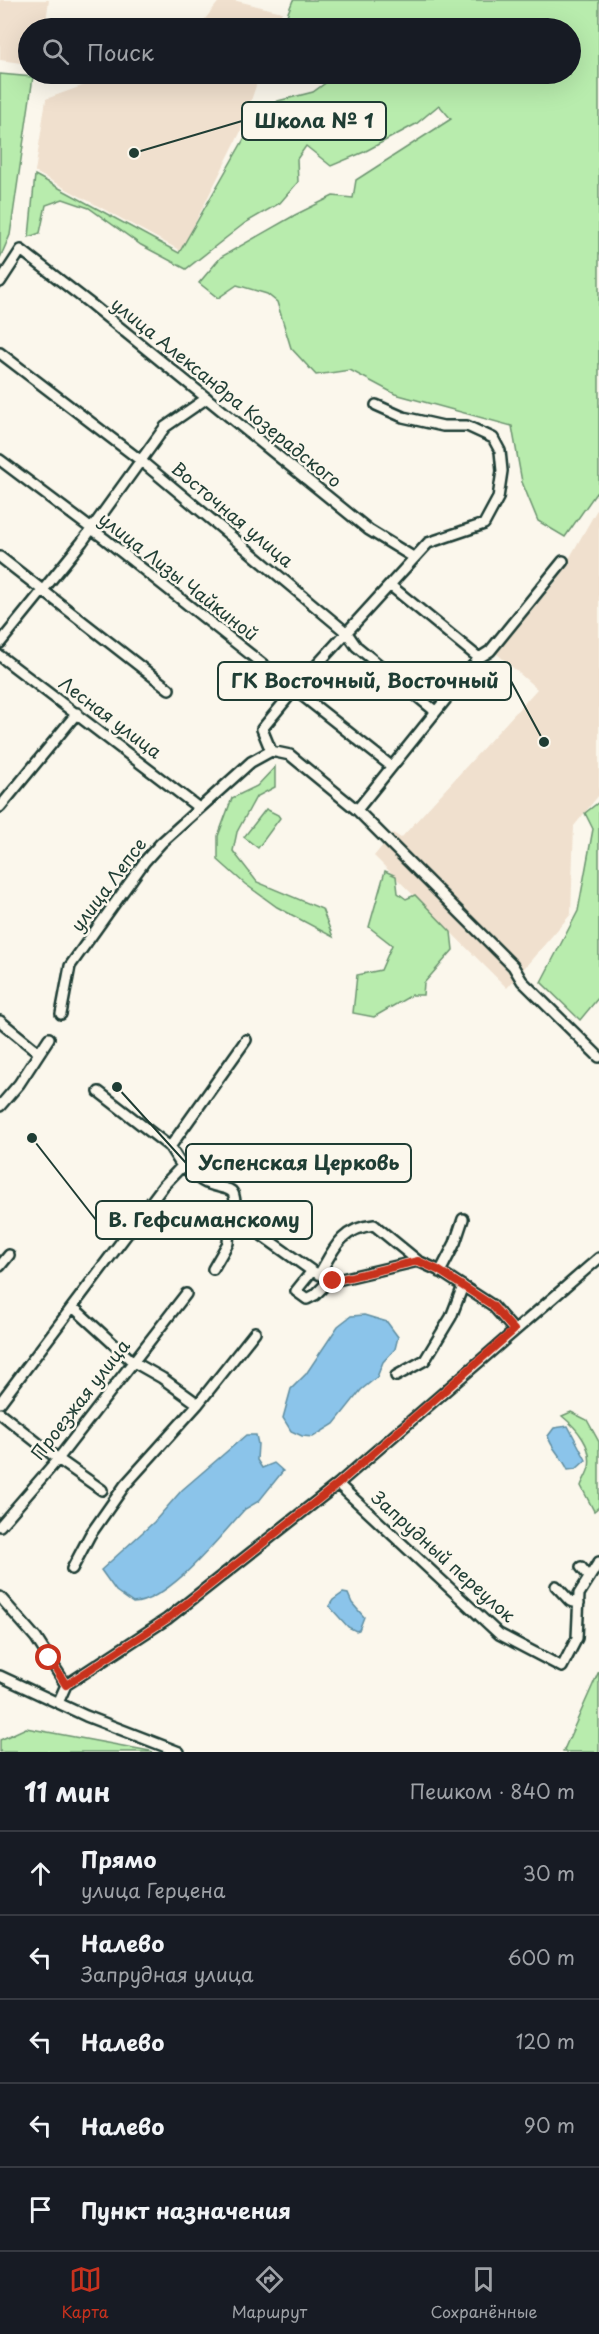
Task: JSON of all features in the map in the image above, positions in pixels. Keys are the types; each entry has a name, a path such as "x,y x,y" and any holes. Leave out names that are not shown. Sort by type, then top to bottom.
{"street":[{"name":"улица Александра Козерадского","path":"0,282 21,250 369,530 413,557"},
{"name":"Восточная улица","path":"0,353 140,460 348,633 356,646 435,711"},
{"path":"0,643 90,530 165,427 207,398"},
{"path":"376,405 403,417 442,426 467,426 493,438 500,451 502,471 498,498 484,524 428,543 413,557 391,586 295,689 262,729 271,751 290,755 357,810 513,966 522,981 599,1057"},
{"name":"улица Лизы Чайкиной","path":"0,460 90,530 105,539 391,766"},
{"path":"0,557 169,689"},
{"path":"357,810 478,658 490,651 563,561"},
{"path":"391,586 478,658"},
{"name":"Лесная улица","path":"0,656 199,808"},
{"path":"0,807 76,713"},
{"name":"улица Лепсе","path":"61,1014 70,966 145,861 199,808 251,762 271,751"},
{"path":"0,1021 38,1052"},
{"path":"0,1106 19,1084 49,1038"},
{"path":"170,1147 246,1040"},
{"path":"99,1092 170,1147 182,1166 203,1181 231,1190 236,1197 236,1217 230,1228 228,1243 213,1269"},
{"path":"0,1403 164,1185 182,1166"},
{"path":"236,1217 316,1272 333,1281 418,1261"},
{"path":"440,1272 464,1219"},
{"path":"330,1279 315,1295 307,1299 296,1291 316,1272 343,1238 359,1226 374,1225 418,1261 492,1305 514,1330"},
{"path":"0,1266 9,1255"},
{"path":"58,1703 66,1685 167,1619 338,1484 599,1258"},
{"path":"396,1376 425,1360 451,1317 463,1286"},
{"name":"Проезжая улица","path":"0,1526 58,1459 186,1294"},
{"path":"73,1308 132,1361 162,1378 198,1404"},
{"path":"72,1569 90,1535 125,1485 198,1404 255,1332"},
{"path":"0,1413 102,1490"},
{"name":"Запрудный переулок","path":"338,1484 499,1634 562,1667 578,1638 579,1603"},
{"path":"556,1586 570,1601 579,1603 579,1594 599,1562"},
{"path":"581,1567 589,1577"},
{"path":"0,1597 36,1638 66,1685"},
{"path":"0,1676 86,1716 179,1752"}],"shaded area":[{"path":"0,0 49,0 46,18 18,18 18,63 0,60"},
{"path":"220,0 233,0 282,12 280,18 206,18"},
{"path":"87,84 257,84 240,133 181,251 35,172 46,99"},
{"path":"599,506 599,795 574,826 571,914 507,988 374,856 393,833 401,838 537,689 495,652 557,580"}],"green space":[{"path":"293,0 599,0 599,491 565,537 538,521 522,482 512,426 395,394 350,370 316,375 291,348 277,302 267,294 237,285 218,298 199,283 221,257 295,215 333,196 353,198 356,180 451,119 439,105 416,124 364,152 331,166 306,146 297,159 298,182 280,203 245,223 186,269 141,245 89,208 63,199 46,205 40,233 29,237 35,175 179,253 256,118 278,101 313,92 324,84 581,84 581,18 286,18"},
{"path":"0,74 18,76 18,84 32,84 10,235 0,258"},
{"path":"275,767 275,787 256,797 237,832 233,851 257,882 322,909 333,937 277,907 245,884 218,860 218,836 232,798 257,786"},
{"path":"599,802 599,997 580,1020 541,982 578,911 593,829 585,813"},
{"path":"266,809 280,818 258,848 244,837"},
{"path":"385,871 396,876 398,893 406,899 415,895 451,932 453,950 424,983 423,995 412,995 374,1017 353,1013 357,975 381,970 392,945 369,927"},
{"path":"571,1412 587,1420 599,1442 599,1507 594,1511 581,1486 588,1472 589,1452 583,1438 562,1416"},
{"path":"599,1671 599,1752 563,1752"},
{"path":"26,1728 153,1752 0,1752 0,1740"}],"water":[{"path":"364,1315 387,1322 398,1337 395,1349 383,1362 377,1377 361,1390 334,1424 313,1437 302,1436 291,1431 283,1418 291,1389 306,1374 338,1326 351,1316"},
{"path":"568,1426 586,1460 576,1469 568,1470 548,1436 554,1428"},
{"path":"246,1435 256,1435 257,1460 262,1468 274,1463 283,1471 259,1501 245,1509 193,1566 162,1591 147,1600 133,1603 116,1591 101,1570 154,1522 182,1490"},
{"path":"343,1593 348,1594 352,1603 364,1617 359,1630 348,1627 329,1606"}],"place":[{"name":"Школа № 1","path":"134,153"},
{"name":"ГК Восточный, Восточный","path":"544,742"},
{"name":"Успенская Церковь","path":"117,1087"},
{"name":"В. Гефсиманскому","path":"32,1138"}],"route":[{"path":"49,1658 66,1685 167,1619 338,1484 514,1330 492,1305 438,1270 418,1261 333,1281"}]}
